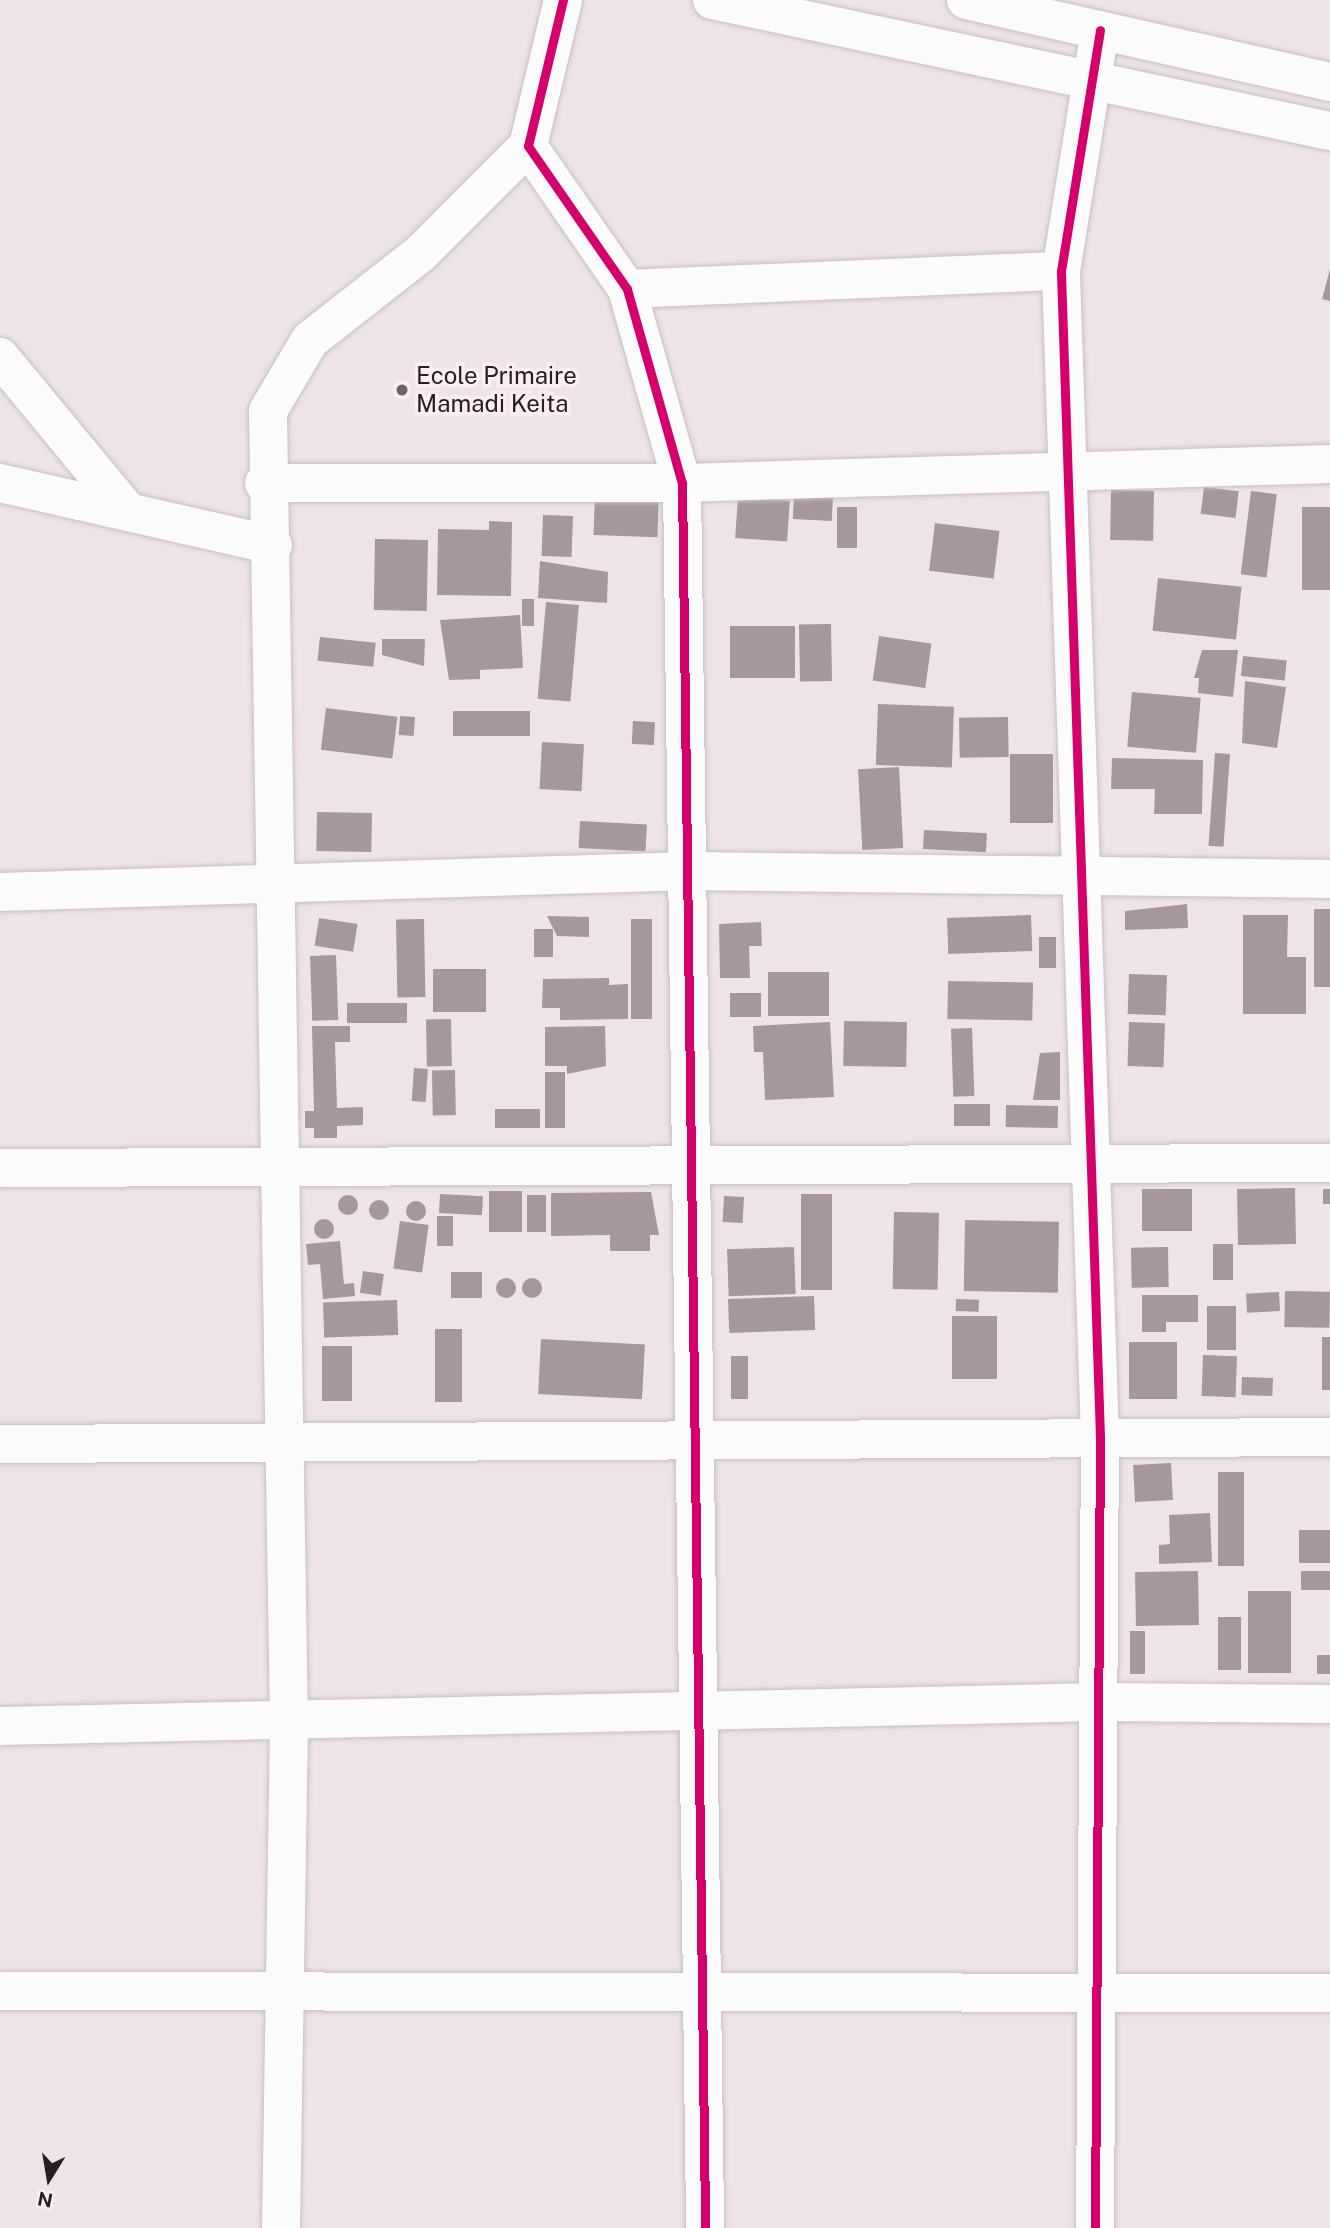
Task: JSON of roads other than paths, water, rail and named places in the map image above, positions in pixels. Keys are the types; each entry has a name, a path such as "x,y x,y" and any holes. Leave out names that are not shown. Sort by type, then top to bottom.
{"street":[{"path":"281,2228 289,1723 281,1446 274,545 264,483 268,411 310,340 421,253 528,146 563,0"},
{"path":"712,0 1089,84 1330,131"},
{"path":"965,0 1330,82"},
{"path":"1095,2228 1100,1437 1072,473 1061,271 1089,84 1100,30"},
{"path":"528,146 627,289 682,483 692,871 692,1166 698,1443 705,2228"},
{"path":"627,289 1061,271"},
{"path":"0,357 128,512"},
{"path":"264,483 682,483 1330,464"},
{"path":"0,484 274,545"},
{"path":"0,892 277,880 692,871 1083,873 1330,879"},
{"path":"0,1168 278,1163 692,1166 1330,1163"},
{"path":"0,1444 281,1446 1330,1437"},
{"path":"0,1726 289,1723 1100,1702 1330,1704"},
{"path":"0,1991 283,1992 704,1988 1096,1989 1330,1993"}],"place":[{"name":"Ecole Primaire Mamadi Keita","path":"402,390"}]}
